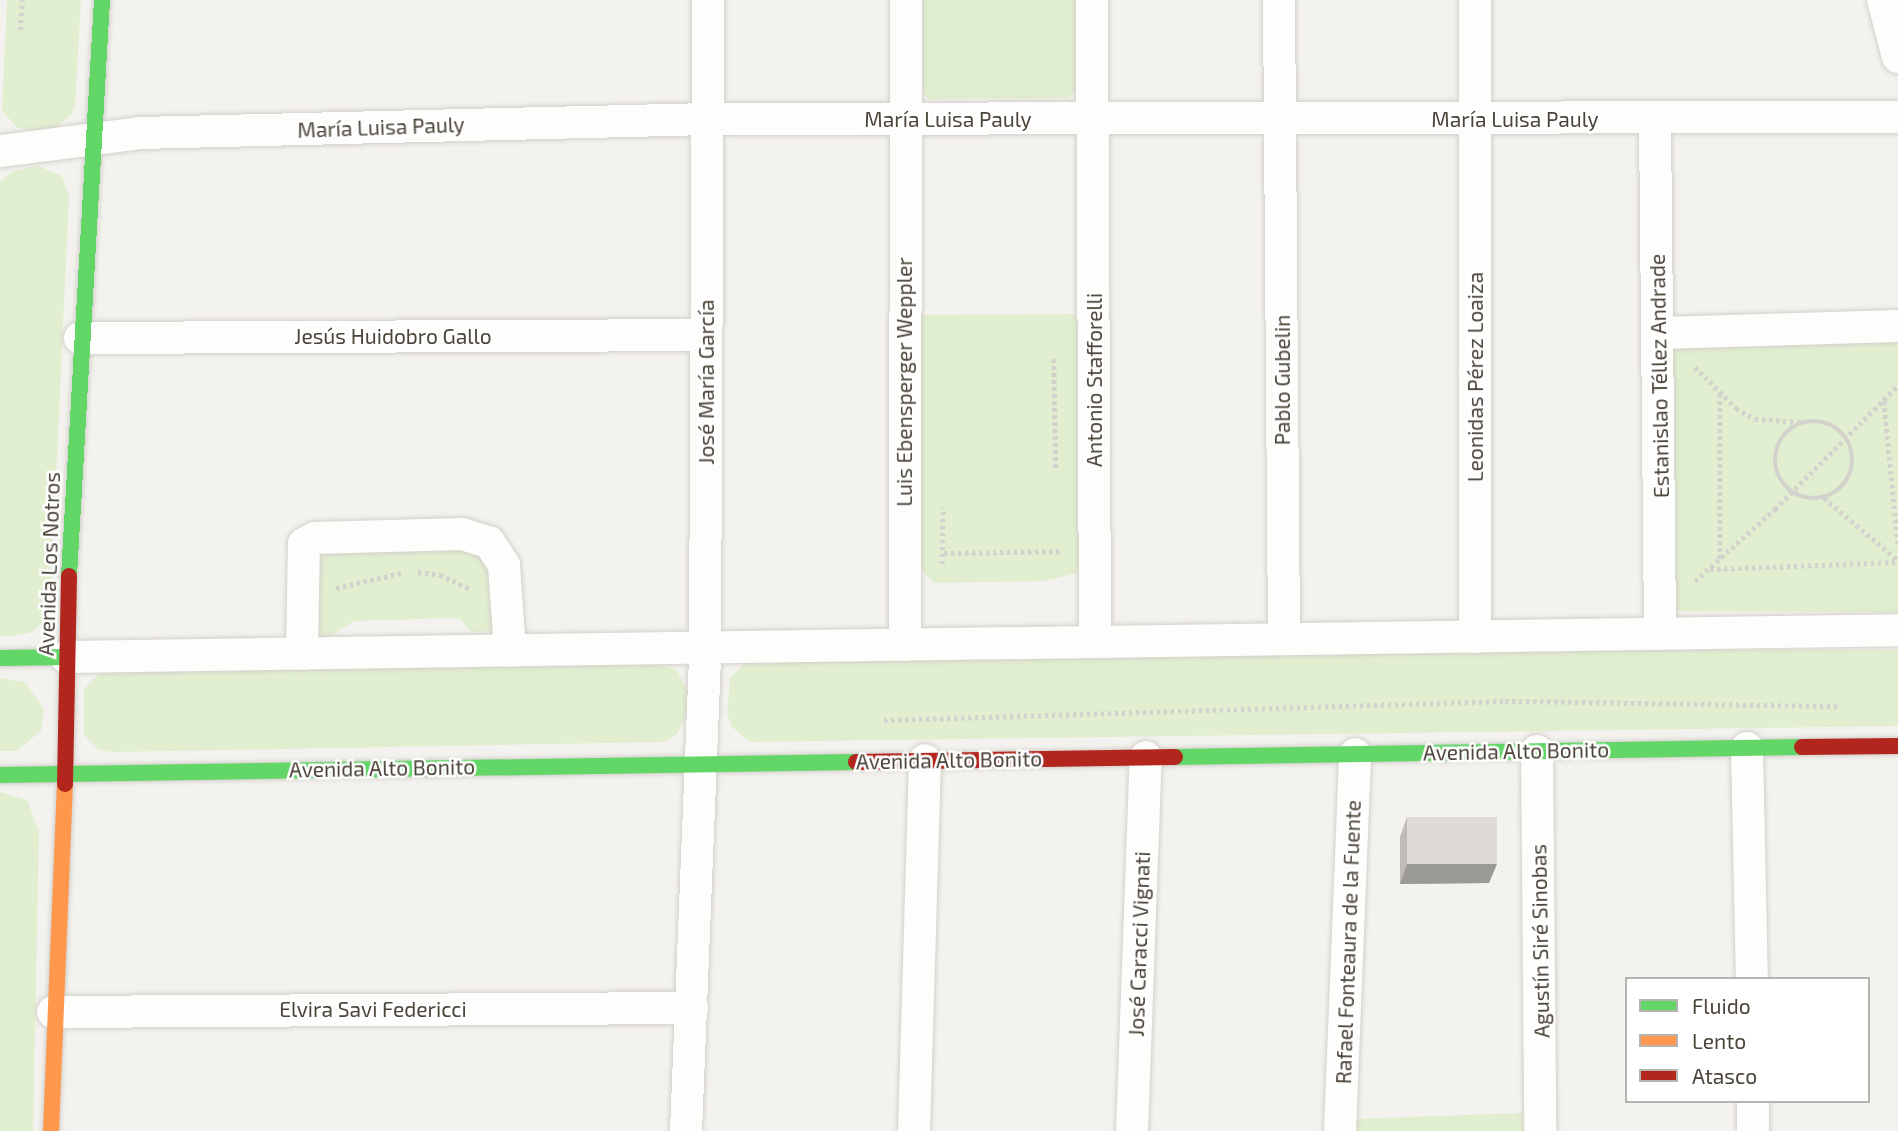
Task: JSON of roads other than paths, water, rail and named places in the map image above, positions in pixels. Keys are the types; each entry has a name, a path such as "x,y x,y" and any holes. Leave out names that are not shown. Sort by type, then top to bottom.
{"street":[{"name":"Avenida Los Notros","path":"51,1131 53,1012 66,773 66,657 80,338 102,0"},
{"name":"José María García","path":"687,1131 705,648 708,0"},
{"name":"Luis Ebensperger Weppler","path":"905,645 906,0"},
{"name":"Antonio Stafforelli","path":"1092,0 1095,642"},
{"name":"Pablo Gubelin","path":"1279,0 1284,639"},
{"name":"Leonidas Pérez Loaiza","path":"1475,0 1475,636"},
{"path":"1883,0 1898,57"},
{"name":"María Luisa Pauly","path":"0,151 140,133 708,118 1280,121 1898,117"},
{"name":"Estanislao Téllez Andrade","path":"1655,119 1660,334 1660,634"},
{"path":"1660,334 1898,326"},
{"name":"Jesús Huidobro Gallo","path":"80,338 706,335"},
{"path":"302,654 304,544 314,538 462,534 489,542 505,565 510,651"},
{"path":"0,658 1898,630"},
{"name":"Avenida Alto Bonito","path":"0,775 1898,746"},
{"path":"1747,748 1752,977"},
{"name":"Agustín Siré Sinobas","path":"1537,751 1540,1131"},
{"name":"Rafael Fonteaura de la Fuente","path":"1340,1131 1355,754"},
{"name":"José Caracci Vignati","path":"1132,1131 1146,757"},
{"path":"914,1131 925,760"},
{"name":"Elvira Savi Federicci","path":"53,1012 692,1007"},
{"path":"1753,1103 1753,1131"}]}
